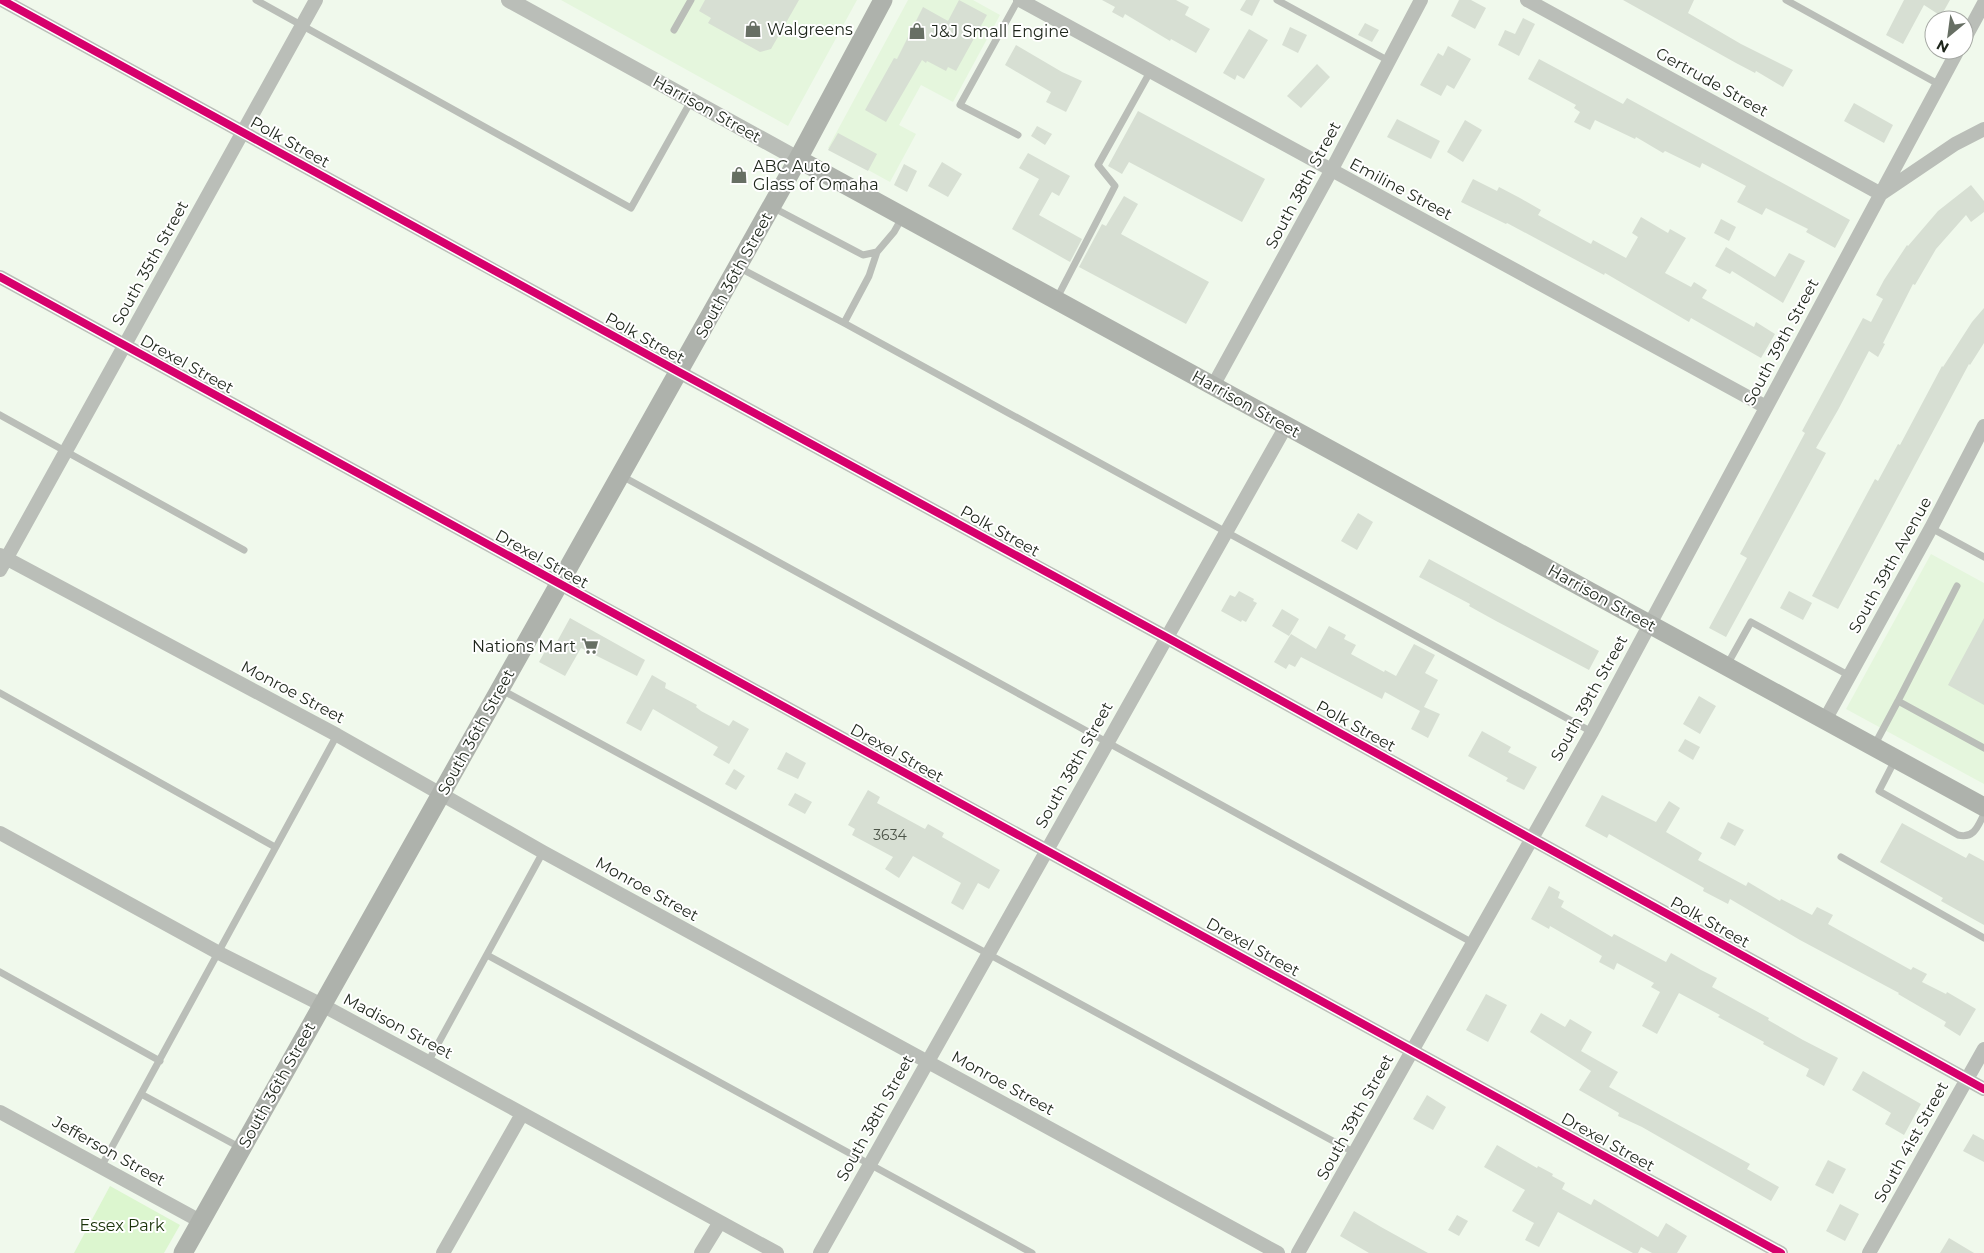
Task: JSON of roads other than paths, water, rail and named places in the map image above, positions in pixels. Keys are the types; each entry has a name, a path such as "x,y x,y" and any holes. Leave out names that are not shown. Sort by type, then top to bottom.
{"main road":[{"name":"South 36th Street","path":"183,1253 738,267 883,0"},
{"name":"Harrison Street","path":"798,159 1984,807"}],"street":[{"name":"Polk Street","path":"2,0 1532,838 1984,1089"},
{"name":"South 35th Street","path":"2,561 66,451 316,0"},
{"name":"Harrison Street","path":"509,0 798,159"},
{"name":"Emiline Street","path":"1019,0 1766,407"},
{"name":"South 38th Street","path":"1213,386 1331,171 1421,0"},
{"name":"Gertrude Street","path":"1527,0 1881,194"},
{"path":"1974,22 1984,3"},
{"name":"South 39th Street","path":"1298,1253 1592,732 1953,60"},
{"path":"1881,194 1955,144 1984,129"},
{"name":"Drexel Street","path":"0,277 1782,1253"},
{"name":"South 38th Street","path":"820,1253 1286,426"},
{"name":"South 39th Avenue","path":"1825,720 1931,528 1984,426"},
{"name":"Monroe Street","path":"2,561 337,735 543,852 1278,1253"},
{"name":"Madison Street","path":"0,833 219,953 428,1062 777,1253"},
{"name":"South 41st Street","path":"1869,1253 1984,1049"},
{"name":"Jefferson Street","path":"0,1112 200,1221"},
{"path":"443,1253 522,1114"},
{"path":"701,1253 720,1222"}],"lane":[{"path":"256,0 631,208 691,100"},
{"path":"674,30 691,0"},
{"path":"1018,135 960,106 1019,0"},
{"path":"1277,0 1388,61"},
{"path":"1786,0 1940,85"},
{"path":"1056,300 1115,186 1098,164 1150,72"},
{"path":"772,206 863,255 877,252"},
{"path":"844,323 869,276 877,252 894,232 903,216"},
{"path":"738,267 844,323 1592,732"},
{"path":"0,415 244,550"},
{"path":"620,475 1473,943"},
{"path":"1931,528 1984,557"},
{"path":"1874,746 1956,586"},
{"path":"1727,666 1751,622 1850,676"},
{"path":"500,689 1355,1152"},
{"path":"0,693 276,847"},
{"path":"1898,701 1984,748"},
{"path":"101,1167 337,735"},
{"path":"1896,758 1879,791 1958,836 1964,837 1975,831 1984,814"},
{"path":"428,1062 543,852"},
{"path":"1841,857 1984,938"},
{"path":"487,955 1032,1253"},
{"path":"0,972 160,1061"},
{"path":"141,1094 242,1148"}],"place":[{"name":"Walgreens","path":"753,29"},
{"name":"J&J Small Engine","path":"917,31"},
{"name":"ABC Auto Glass of Omaha","path":"739,175"},
{"name":"Nations Mart","path":"590,646"}],"park label":[{"name":"Essex Park","path":"122,1225"}]}
